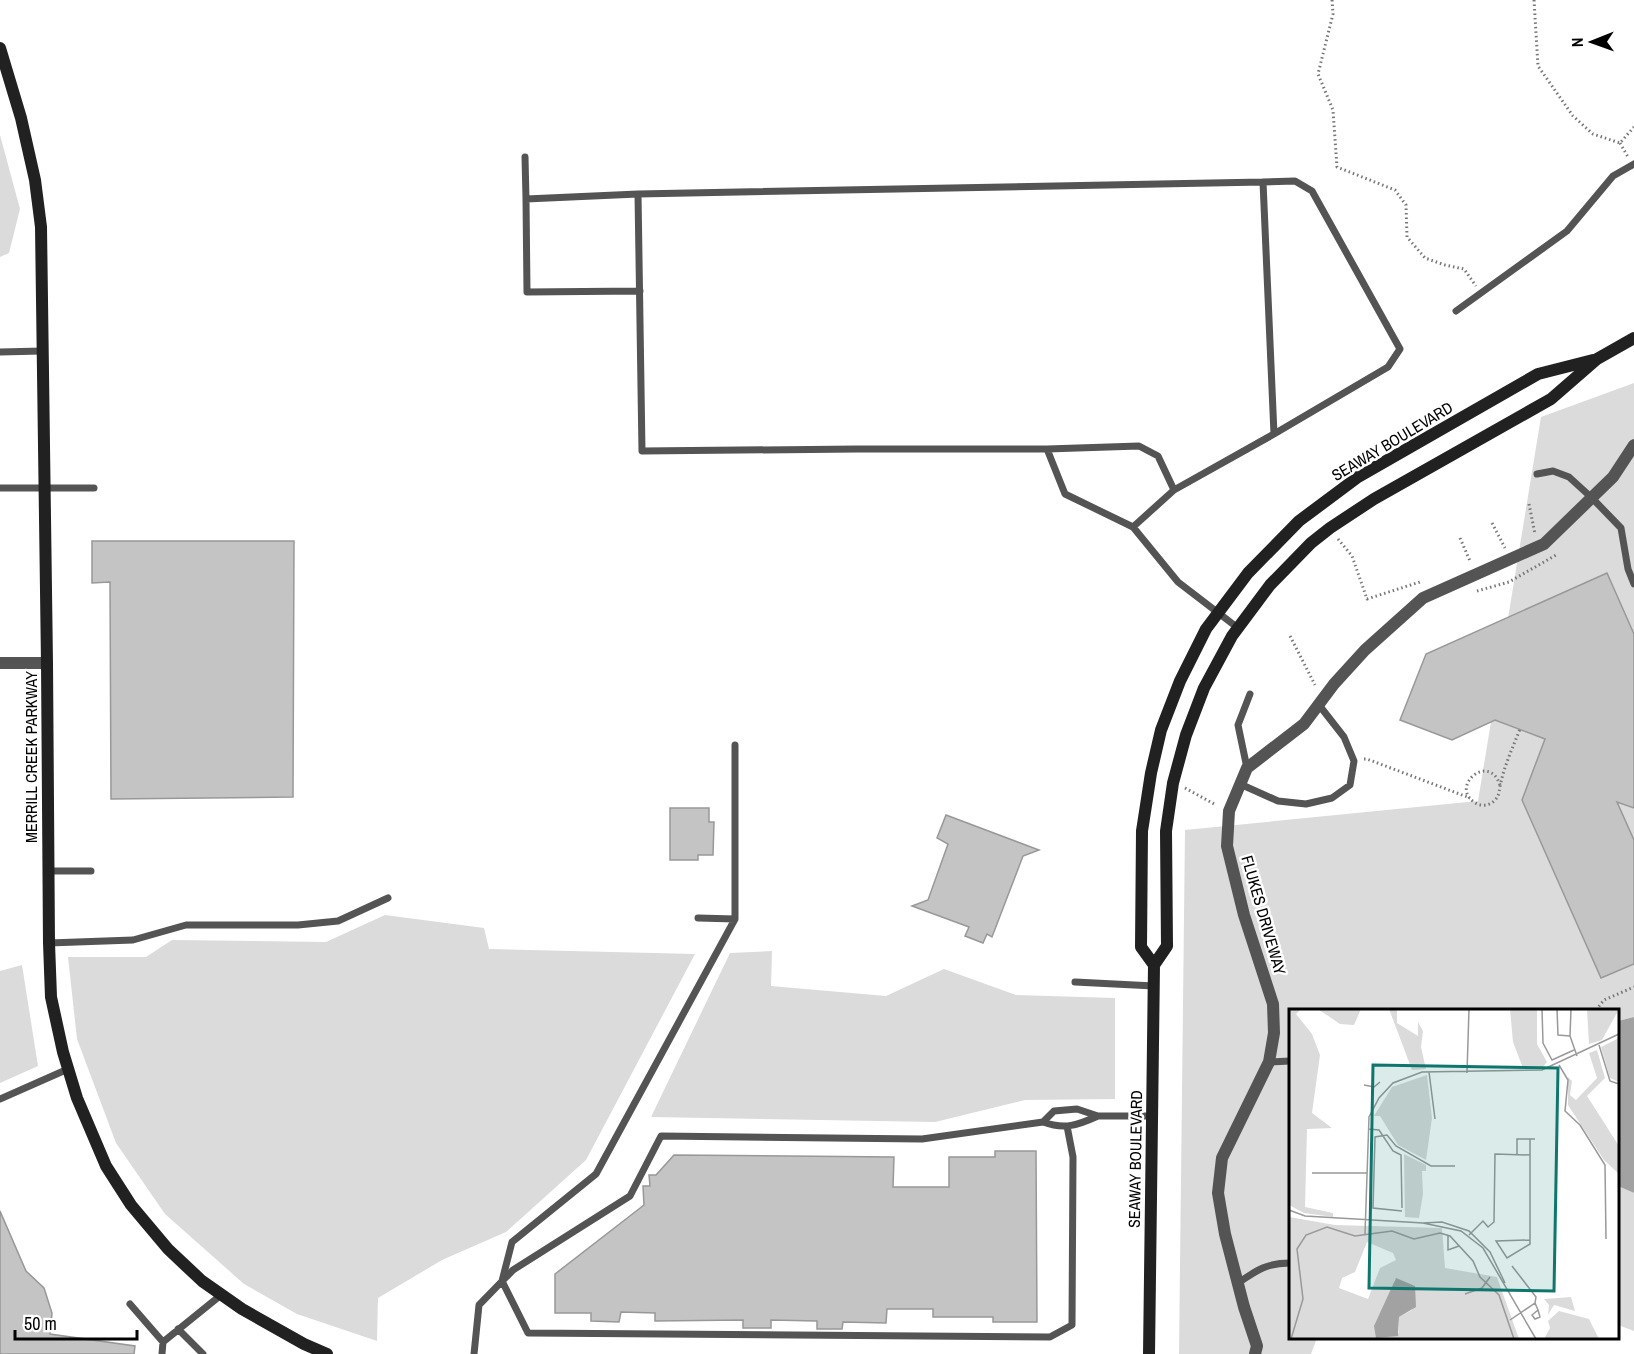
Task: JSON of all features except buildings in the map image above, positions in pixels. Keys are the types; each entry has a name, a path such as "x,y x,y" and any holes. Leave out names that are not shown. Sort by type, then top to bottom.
{"street":[{"name":"MERRILL CREEK PARKWAY","path":"0,48 21,118 36,189 41,227 49,943 51,997 63,1052 77,1098 106,1166 131,1205 168,1249 202,1281 242,1310 327,1354"},
{"name":"SEAWAY BOULEVARD","path":"1149,1354 1154,965 1167,946 1166,831 1173,783 1186,735 1204,688 1232,636 1270,585 1311,543 1374,499 1551,399 1596,359 1634,338"},
{"name":"SEAWAY BOULEVARD","path":"1154,965 1141,947 1142,831 1151,773 1161,730 1180,681 1206,629 1248,573 1299,521 1358,477 1538,374 1596,359"},
{"name":"FLUKES DRIVEWAY","path":"1255,1354 1257,1346 1225,1234 1218,1193 1222,1158 1269,1062 1274,1033 1273,1004 1244,915 1227,846 1229,811 1240,783 1247,768 1304,724 1326,694 1365,650 1423,598 1544,544 1613,477 1634,445"},
{"path":"0,663 47,663"}],"lane":[{"path":"525,157 527,292 640,291"},
{"path":"1456,311 1567,231 1613,176 1634,164"},
{"path":"526,199 639,194 1295,181 1312,191 1400,349 1388,367 1174,490 1133,527"},
{"path":"1263,182 1274,434"},
{"path":"639,194 642,451 1047,449 1139,446 1158,456 1174,490"},
{"path":"0,352 42,351"},
{"path":"1047,449 1065,494 1133,527 1178,582 1238,628"},
{"path":"1537,474 1553,471 1569,477 1593,498 1621,528 1628,569 1634,584"},
{"path":"0,488 94,488"},
{"path":"1247,768 1238,725 1250,694"},
{"path":"1240,783 1278,801 1306,804 1332,798 1350,785 1354,761 1344,737 1318,705"},
{"path":"735,745 735,919 596,1174 512,1242 502,1281 528,1333 1050,1336 1072,1325 1073,1157 1067,1126"},
{"path":"48,872 91,871"},
{"path":"49,943 133,940 186,925 298,925 338,921 388,898"},
{"path":"698,918 735,919"},
{"path":"1075,982 1154,986"},
{"path":"1269,1062 1289,1060"},
{"path":"0,1099 68,1069"},
{"path":"1043,1122 1054,1111 1077,1109 1098,1116 1152,1116"},
{"path":"474,1354 479,1305 513,1270 630,1196 661,1136 922,1139 1043,1122 1056,1127 1077,1125 1098,1116"},
{"path":"1238,1283 1255,1271 1276,1263 1289,1263"},
{"path":"162,1354 163,1342 220,1294"},
{"path":"130,1304 163,1342"},
{"path":"178,1329 203,1354"}],"path":[{"path":"1332,0 1333,14 1318,74 1333,110 1336,166 1395,190 1406,205 1407,237 1425,258 1445,265 1464,268 1481,294"},
{"path":"1534,0 1538,66 1573,116 1593,134 1620,143 1634,127"},
{"path":"1330,528 1352,556 1367,599 1428,580"},
{"path":"1471,592 1509,582 1556,555"},
{"path":"1290,636 1317,689 1326,694"},
{"path":"1354,761 1366,759 1470,798 1479,805 1491,804 1498,795 1520,729"},
{"path":"1470,798 1466,787 1474,774 1485,771 1490,773 1500,785"},
{"path":"1173,783 1229,811"},
{"path":"1597,1009 1604,1000 1634,987"}],"shaded area":[{"path":"0,135 20,209 9,253 0,257"},
{"path":"1634,383 1634,1017 1619,1021 1619,1009 1289,1009 1289,1339 1317,1339 1311,1354 1179,1354 1185,830 1478,801 1541,417"},
{"path":"385,915 484,928 489,949 695,954 586,1160 506,1232 442,1260 378,1298 377,1341 297,1314 244,1284 165,1214 116,1143 77,1039 68,957 146,957 172,940 326,942"},
{"path":"772,951 771,986 886,996 944,969 1016,995 1115,998 1115,1099 1025,1100 935,1122 651,1117 730,953"},
{"path":"22,965 38,1066 0,1083 0,971"},
{"path":"1634,1017 1634,1193 1619,1186 1619,1021"},
{"path":"1619,1186 1634,1193 1634,1331 1619,1325"}]}
